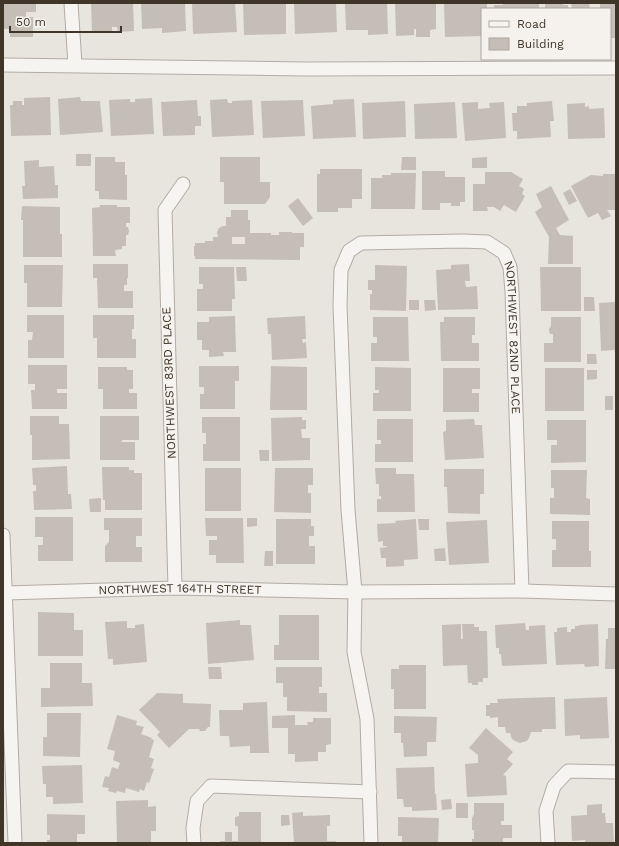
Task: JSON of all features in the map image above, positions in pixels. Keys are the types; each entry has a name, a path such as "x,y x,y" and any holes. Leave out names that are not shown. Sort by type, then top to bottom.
{"street":[{"path":"71,3 75,66"},
{"path":"3,65 306,69 616,68"},
{"name":"NORTHWEST 83RD PLACE","path":"175,588 165,210 183,184"},
{"name":"NORTHWEST 82ND PLACE","path":"371,843 367,719 354,652 355,592 348,510 340,306 341,270 349,251 361,243 487,242 504,253 510,267 513,308 522,591"},
{"path":"3,535 15,843"},
{"name":"NORTHWEST 164TH STREET","path":"5,593 175,588 355,592"},
{"path":"355,592 522,591 616,594"},
{"path":"548,843 546,811 554,786 568,771 616,772"},
{"path":"194,843 193,828 196,801 211,786 370,792"}],"building":[{"path":"3,3 36,3 36,12 26,12 26,17 33,17 33,37 10,37 10,29 3,29"},
{"path":"91,3 133,3 134,31 118,32 117,27 112,27 112,31 92,32"},
{"path":"141,3 185,3 186,31 162,33 162,28 142,29"},
{"path":"192,3 235,3 237,32 193,34"},
{"path":"243,3 286,3 286,34 244,35"},
{"path":"294,3 336,3 337,32 295,34"},
{"path":"345,3 387,3 388,34 368,35 368,30 346,30"},
{"path":"395,3 436,3 436,29 430,30 430,37 416,37 416,29 414,29 414,35 396,36"},
{"path":"444,3 487,3 487,8 481,8 481,36 445,37"},
{"path":"503,3 539,3 539,8 494,8 494,5 503,5"},
{"path":"545,3 563,3 563,5 568,5 568,8 545,8"},
{"path":"571,3 589,3 590,8 572,8"},
{"path":"600,3 616,3 616,38 611,38 611,8 600,8"},
{"path":"50,97 51,135 11,136 10,105 13,105 13,101 22,101 22,105 24,105 24,98"},
{"path":"80,97 81,101 100,101 103,132 60,135 58,99"},
{"path":"152,98 154,134 111,136 109,100 130,99 130,102 135,102 135,99"},
{"path":"227,99 228,103 232,103 232,101 252,100 254,135 212,137 210,100"},
{"path":"354,99 356,137 313,139 311,106 333,104 333,100"},
{"path":"197,100 198,116 201,116 201,126 195,126 195,135 163,136 161,102"},
{"path":"303,100 305,136 263,138 261,101"},
{"path":"405,101 406,137 363,139 362,103"},
{"path":"552,101 554,121 550,121 551,137 517,139 517,131 513,131 512,113 517,113 517,106 527,106 527,103"},
{"path":"455,102 457,138 415,139 414,104"},
{"path":"478,102 478,109 490,108 489,103 504,102 506,138 465,141 462,103"},
{"path":"585,103 585,107 589,106 589,109 604,108 605,138 568,139 567,104"},
{"path":"76,154 91,154 91,166 76,166"},
{"path":"95,157 115,157 115,162 125,162 125,175 127,175 127,200 99,199 99,191 95,191"},
{"path":"220,157 260,157 260,182 270,182 270,197 265,204 224,204 224,182 220,182"},
{"path":"402,157 416,157 416,170 401,170"},
{"path":"487,157 487,168 472,168 472,158"},
{"path":"39,160 39,167 54,166 55,185 58,185 58,198 23,199 22,186 25,186 24,161"},
{"path":"320,169 362,169 362,199 352,199 352,208 338,208 338,212 317,212 317,174 320,174"},
{"path":"422,171 445,171 445,177 465,177 465,202 460,202 460,206 451,206 451,203 440,203 440,210 422,210"},
{"path":"485,172 511,172 523,179 519,186 524,189 522,194 525,196 516,212 504,205 500,211 494,207 487,207 488,211 473,211 473,184 485,184"},
{"path":"391,173 416,173 415,209 371,209 371,178 382,178 382,175 391,175"},
{"path":"603,174 616,174 616,210 607,210 611,216 602,220 598,213 588,218 571,186 591,175 603,176"},
{"path":"551,186 569,220 556,228 560,235 573,236 573,264 548,264 549,237 535,212 542,207 536,194"},
{"path":"570,189 577,201 569,205 563,193"},
{"path":"298,198 313,218 303,226 288,206"},
{"path":"100,205 130,207 130,223 126,223 126,227 128,227 129,231 128,235 126,235 126,246 122,246 122,249 115,250 116,256 93,256 92,208 100,207"},
{"path":"22,206 60,207 62,257 23,257 23,220 21,220"},
{"path":"231,210 248,210 250,233 271,233 271,235 279,235 279,232 304,233 304,247 300,247 300,260 195,259 195,243 213,241 213,237 218,237 217,232 219,228 226,226 226,217 231,217","holes":["232,237 245,237 245,244 232,244"]},
{"path":"93,264 128,264 127,285 124,285 124,291 133,291 133,308 98,308 97,278 93,278"},
{"path":"469,264 470,281 465,281 466,287 477,286 478,309 438,310 436,270 451,269 451,265"},
{"path":"24,265 63,265 62,307 27,307 27,283 24,283"},
{"path":"375,265 407,266 406,311 370,310 370,294 372,294 372,290 368,290 368,280 375,280"},
{"path":"199,267 234,267 235,299 232,299 232,311 197,311 197,289 203,289 203,284 199,284"},
{"path":"236,267 246,267 247,281 237,281"},
{"path":"540,267 581,267 581,311 541,311"},
{"path":"584,297 594,297 595,311 584,311"},
{"path":"409,300 419,300 419,310 409,310"},
{"path":"424,300 435,300 436,310 425,311"},
{"path":"616,302 616,350 601,351 599,303"},
{"path":"27,315 64,315 64,358 28,358 28,340 32,340 33,332 27,332"},
{"path":"93,315 134,315 132,339 136,339 136,358 97,358 97,338 93,338"},
{"path":"235,316 236,352 223,352 224,356 209,357 209,350 202,350 202,340 197,340 197,322 209,322 209,317"},
{"path":"305,316 306,339 302,339 303,343 306,342 307,358 272,360 271,334 268,334 267,318"},
{"path":"373,317 408,317 409,361 371,361 371,343 377,343 377,337 373,337"},
{"path":"444,317 475,317 475,335 472,335 472,343 479,343 479,361 441,361 440,322 444,322"},
{"path":"551,317 581,317 581,362 544,362 544,343 553,343 553,334 550,334 549,331 551,326"},
{"path":"587,354 596,354 597,364 587,364"},
{"path":"28,365 67,365 67,389 57,389 57,393 67,393 67,409 32,409 31,390 35,390 35,384 28,384"},
{"path":"199,366 239,366 239,381 235,381 235,409 200,409 200,394 204,394 204,387 199,387"},
{"path":"271,366 307,367 307,410 270,410"},
{"path":"98,367 127,367 127,370 133,370 133,389 129,389 129,393 137,393 137,409 103,409 103,389 98,389"},
{"path":"375,367 411,368 411,411 373,411 373,393 379,393 379,390 375,390"},
{"path":"443,368 480,368 480,389 472,389 472,393 479,393 479,412 443,412"},
{"path":"545,368 584,368 584,411 545,411"},
{"path":"587,370 597,370 597,379 587,380"},
{"path":"605,396 613,396 613,410 605,410"},
{"path":"30,416 59,416 59,424 69,424 70,459 32,460"},
{"path":"100,416 139,416 139,440 122,440 122,442 135,442 135,460 100,460"},
{"path":"202,417 240,417 240,461 203,461 203,444 206,444 206,433 202,433"},
{"path":"302,417 302,420 306,420 306,429 301,429 302,438 310,438 310,460 272,461 271,418"},
{"path":"377,419 413,419 413,462 375,462 375,444 381,444 381,440 377,440"},
{"path":"474,419 475,425 482,425 484,458 445,460 443,432 446,431 446,420"},
{"path":"547,420 586,420 586,462 551,463 551,445 557,445 557,440 547,440"},
{"path":"259,450 269,450 269,461 260,461"},
{"path":"67,466 68,494 71,494 72,509 34,510 33,491 36,491 36,485 33,485 32,468"},
{"path":"102,467 129,467 129,470 134,470 134,473 142,473 142,510 105,510 105,500 103,500"},
{"path":"205,468 241,468 241,511 205,511"},
{"path":"275,468 313,468 313,485 308,485 308,493 311,493 311,513 274,512"},
{"path":"375,468 396,468 396,474 414,474 415,512 377,512 377,499 381,499 381,496 379,496 379,484 376,484"},
{"path":"444,469 484,469 484,494 480,494 480,514 448,513 447,487 444,487"},
{"path":"551,470 587,470 586,498 590,499 590,515 550,514 550,498 554,498 554,488 551,488"},
{"path":"101,498 101,512 90,512 89,499"},
{"path":"35,517 73,517 73,561 38,561 38,545 43,545 43,537 35,537"},
{"path":"104,518 142,518 142,536 136,536 136,547 142,547 142,562 105,562 105,546 109,542 109,530 104,530"},
{"path":"205,518 243,518 244,563 216,563 216,555 209,555 209,540 217,540 217,536 206,536"},
{"path":"247,518 257,518 257,526 247,527"},
{"path":"276,519 311,519 311,526 314,526 314,536 309,536 309,546 315,546 315,564 276,564"},
{"path":"416,519 418,559 404,560 404,566 386,567 386,558 381,558 380,548 387,546 383,546 383,541 378,542 377,524 396,523 395,521"},
{"path":"418,519 429,519 429,530 419,530"},
{"path":"487,520 489,563 449,565 446,522"},
{"path":"552,521 589,521 589,551 591,551 591,567 552,567 552,550 556,550 556,539 552,539"},
{"path":"445,548 446,561 435,561 434,549"},
{"path":"265,551 273,551 273,566 264,566"},
{"path":"38,612 74,613 74,630 83,630 83,656 38,656"},
{"path":"279,615 319,615 319,660 274,660 274,645 279,645"},
{"path":"240,620 240,625 251,625 254,660 208,664 206,623"},
{"path":"127,621 127,628 135,628 135,625 144,624 147,662 113,665 113,659 108,659 105,622"},
{"path":"525,623 526,630 529,630 529,626 545,625 547,664 502,666 499,648 496,648 495,625"},
{"path":"461,624 461,639 463,639 462,624 474,624 474,627 479,627 479,631 487,631 488,678 483,678 483,682 478,682 478,685 468,683 467,665 443,666 442,625"},
{"path":"598,624 599,666 585,667 584,664 556,665 554,632 557,632 557,628 567,627 567,632 571,632 571,629 575,629 575,626"},
{"path":"608,628 616,628 616,669 605,669"},
{"path":"50,663 82,663 82,683 92,683 93,706 41,707 41,688 50,688"},
{"path":"399,665 426,665 426,709 394,709 394,689 391,689 391,669 399,669"},
{"path":"208,667 221,667 222,679 209,679"},
{"path":"276,667 322,667 322,687 319,687 319,693 327,693 327,712 287,711 287,697 283,697 283,683 276,683"},
{"path":"157,693 183,694 183,703 211,704 210,727 208,727 205,731 200,731 199,729 189,729 169,748 157,735 160,732 139,710"},
{"path":"555,697 556,729 542,729 542,732 531,732 527,741 520,743 512,739 510,733 506,733 505,727 498,727 498,717 490,718 490,716 486,716 486,705 490,705 490,703 498,703 497,699"},
{"path":"607,697 609,738 580,739 580,735 565,736 564,699"},
{"path":"267,702 269,753 250,753 250,746 230,747 229,736 220,736 219,710 243,710 243,703"},
{"path":"47,713 81,713 80,757 43,756 43,737 47,737"},
{"path":"117,715 137,721 136,725 144,727 141,734 154,740 149,757 154,759 151,768 154,769 149,783 147,782 144,791 140,789 139,792 126,788 125,793 117,791 116,793 108,791 109,788 102,787 105,776 109,777 112,767 118,769 120,763 113,760 115,751 107,749"},
{"path":"295,715 295,725 308,725 307,722 313,722 313,718 331,718 331,744 326,745 326,752 318,752 318,761 295,762 295,754 288,754 288,728 272,728 272,716"},
{"path":"394,716 437,717 436,742 427,742 427,756 404,757 403,743 401,743 401,733 394,733"},
{"path":"486,728 513,752 507,759 513,764 503,775 506,776 507,795 467,797 465,764 478,763 478,755 469,748"},
{"path":"82,765 83,803 53,804 53,797 46,797 46,784 43,784 42,766"},
{"path":"434,767 437,810 412,811 412,807 404,807 403,799 397,799 396,768"},
{"path":"451,799 452,809 442,810 441,800"},
{"path":"148,800 148,807 156,806 156,831 151,831 151,843 117,843 116,801"},
{"path":"456,803 468,803 468,818 456,818"},
{"path":"474,803 504,803 504,821 501,821 501,825 512,825 512,838 503,838 503,843 472,843 472,839 474,839 472,818 474,814"},
{"path":"602,804 602,813 605,813 606,823 613,823 614,843 585,843 585,840 572,841 571,816 587,815 587,805"},
{"path":"239,812 261,812 261,843 221,843 220,841 225,841 225,832 232,832 232,841 238,841 238,826 235,826 235,817 239,816"},
{"path":"303,812 303,816 330,815 330,826 327,826 327,841 336,841 336,843 294,843 292,813"},
{"path":"47,814 85,815 85,834 77,834 77,843 47,843 47,840 50,840 50,835 47,835"},
{"path":"281,815 289,815 290,825 281,826"},
{"path":"398,817 439,818 438,843 402,843 402,836 398,836"}]}
